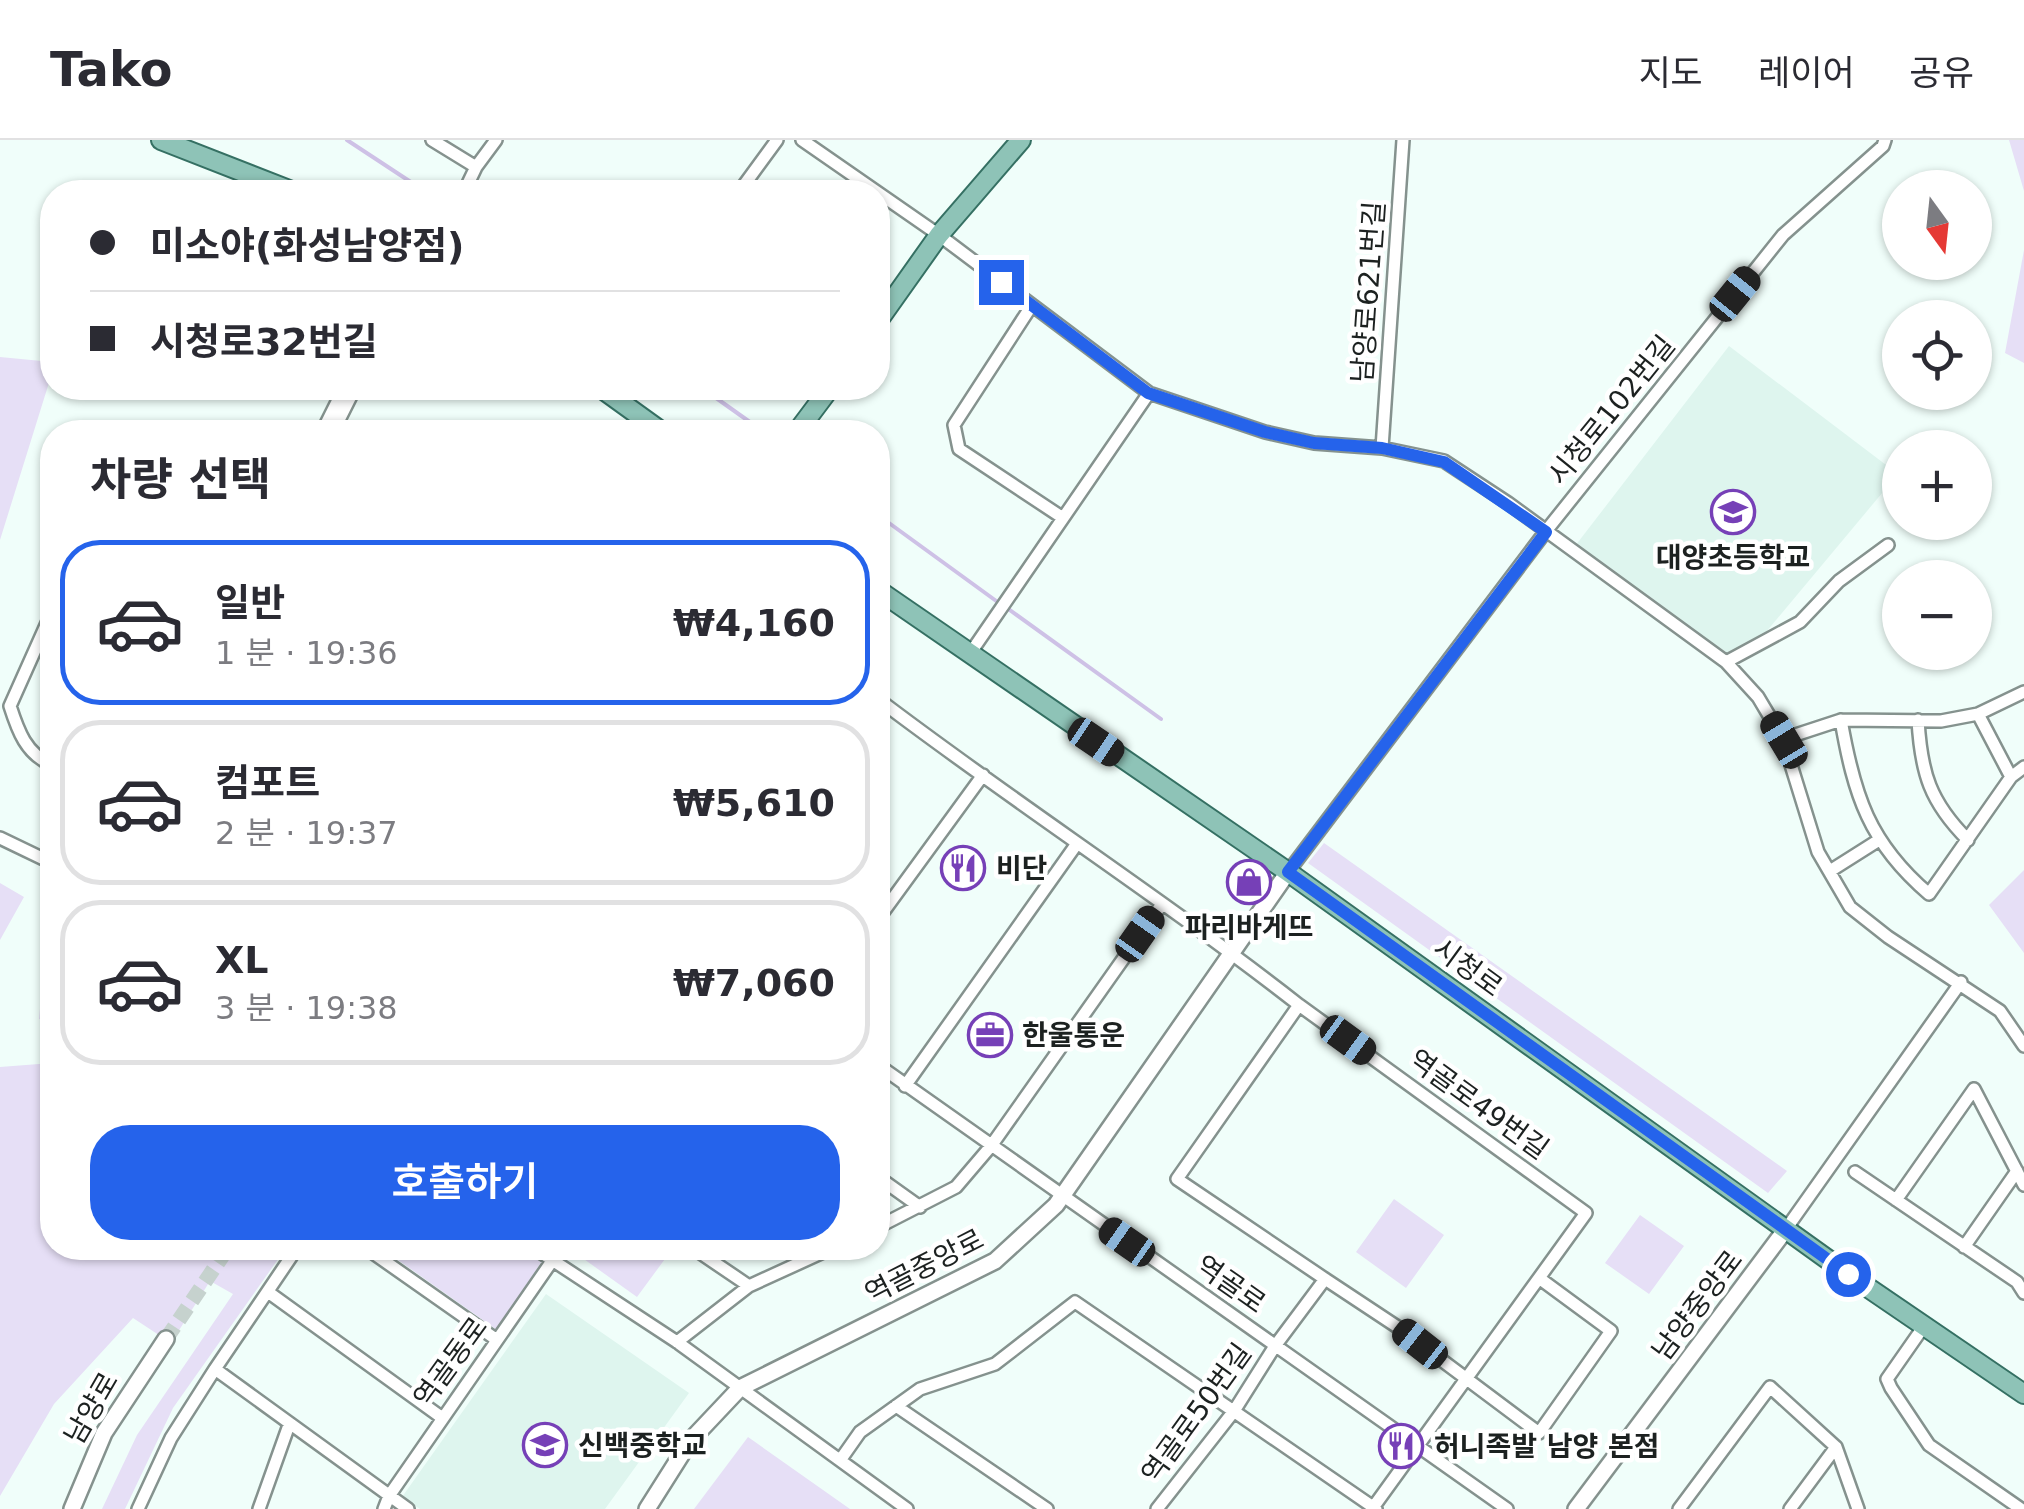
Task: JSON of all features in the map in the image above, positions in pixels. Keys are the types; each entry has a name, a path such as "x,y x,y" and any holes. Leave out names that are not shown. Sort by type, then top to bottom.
{"main road":[{"path":"162,140 264,180"},
{"path":"890,303 939,235 1021,140"},
{"path":"618,400 645,420"},
{"name":"시청로","path":"890,599 1288,872 2024,1394"}],"street":[{"path":"432,140 476,167"},
{"path":"470,180 496,140"},
{"path":"748,180 777,140"},
{"path":"802,140 860,180"},
{"name":"남양로621번길","path":"1382,448 1403,140"},
{"name":"시청로102번길","path":"1288,872 1546,532 1783,235 1882,146 1884,140"},
{"path":"890,201 1148,393 1265,432 1314,443 1382,448 1444,462 1726,662 1758,697 1784,740 1818,852 1850,907 1888,937 2000,1011 2024,1046"},
{"path":"1032,305 954,426 959,449 1063,518"},
{"path":"969,656 1148,393"},
{"path":"1726,662 1800,622 1839,581 1888,545"},
{"path":"40,639 10,706 21,740 40,758"},
{"path":"1784,740 1841,720 1941,721 1978,714 2024,692"},
{"path":"890,707 1076,846 1232,952 1299,1004 1177,1179 1396,1326 1539,1433 1611,1331 1539,1278"},
{"path":"1978,714 2010,777"},
{"path":"1841,720 1863,812 1900,870 1929,894 2010,777 2024,767"},
{"path":"1918,720 1920,753 1930,791 1944,817 1968,840"},
{"path":"890,903 983,775"},
{"path":"0,838 40,857"},
{"path":"1830,870 1878,840"},
{"path":"905,1086 1076,846"},
{"name":"역골중앙로","path":"647,1509 690,1441 740,1388 995,1261 1062,1196 1288,872"},
{"path":"890,1222 956,1187 990,1146 1162,904"},
{"name":"남양중앙로","path":"1576,1509 1786,1228 1961,982"},
{"name":"역골로49번길","path":"1299,1004 1586,1213 1374,1508"},
{"name":"역골로","path":"890,1074 1508,1509"},
{"path":"1896,1200 1974,1090 2024,1185"},
{"path":"1964,1246 2017,1171"},
{"path":"1855,1172 2022,1282"},
{"path":"890,1186 920,1208"},
{"path":"138,1509 171,1438 289,1260"},
{"path":"383,1260 498,1340"},
{"path":"711,1260 750,1286"},
{"path":"677,1342 750,1286 806,1260"},
{"path":"552,1261 677,1342 906,1509"},
{"name":"역골동로","path":"384,1509 441,1417 552,1261"},
{"path":"1275,1346 1325,1279"},
{"path":"268,1292 441,1417"},
{"path":"841,1459 860,1432 920,1389 996,1364 1075,1302 1374,1508"},
{"path":"1924,1326 1887,1378 1891,1388 1930,1445 2021,1509"},
{"name":"남양로","path":"72,1509 104,1433 166,1339"},
{"name":"역골로50번길","path":"1157,1509 1234,1412 1275,1346"},
{"path":"215,1369 408,1509"},
{"path":"1680,1509 1770,1387 1836,1447 1858,1509"},
{"path":"896,1406 1048,1509"},
{"path":"259,1509 289,1424"},
{"path":"1790,1509 1836,1447"}],"shaded area":[{"path":"2009,140 2024,140 2024,191"},
{"path":"2024,250 2024,363 2005,353"},
{"name":"대양초등학교","path":"1729,346 1882,462 1882,493 1741,662 1572,550"},
{"path":"0,357 40,361 40,400 44,400 0,540"},
{"path":"1324,843 1787,1171 1768,1193 1308,863"},
{"path":"2024,870 2024,953 1989,905"},
{"path":"0,883 24,897 0,940"},
{"path":"40,1064 40,1260 278,1260 173,1408 125,1509 102,1509 137,1435 233,1294 210,1281 171,1343 133,1318 54,1404 0,1496 0,1067"},
{"path":"1394,1199 1444,1235 1406,1288 1356,1252"},
{"path":"1640,1215 1684,1246 1649,1294 1605,1263"},
{"path":"398,1260 541,1260 497,1330"},
{"path":"585,1260 664,1260 637,1297"},
{"name":"신백중학교","path":"546,1294 689,1393 605,1509 420,1509 402,1497"},
{"path":"748,1437 850,1509 694,1509"}],"waterway":[{"path":"347,140 408,180"},
{"path":"719,400 747,420"},
{"path":"890,524 999,603"},
{"path":"1007,608 1161,719"}],"tunnel":[{"path":"166,1339 220,1260"}],"place":[{"name":"대양초등학교","path":"1733,512"},
{"name":"비단","path":"963,868"},
{"name":"파리바게뜨","path":"1249,882"},
{"name":"한울통운","path":"990,1035"},
{"name":"신백중학교","path":"545,1445"},
{"name":"허니족발 남양 본점","path":"1401,1446"}],"route":[{"path":"1001,282 1148,393 1265,432 1314,443 1382,448 1444,462 1546,532 1288,872 1848,1274"}]}
